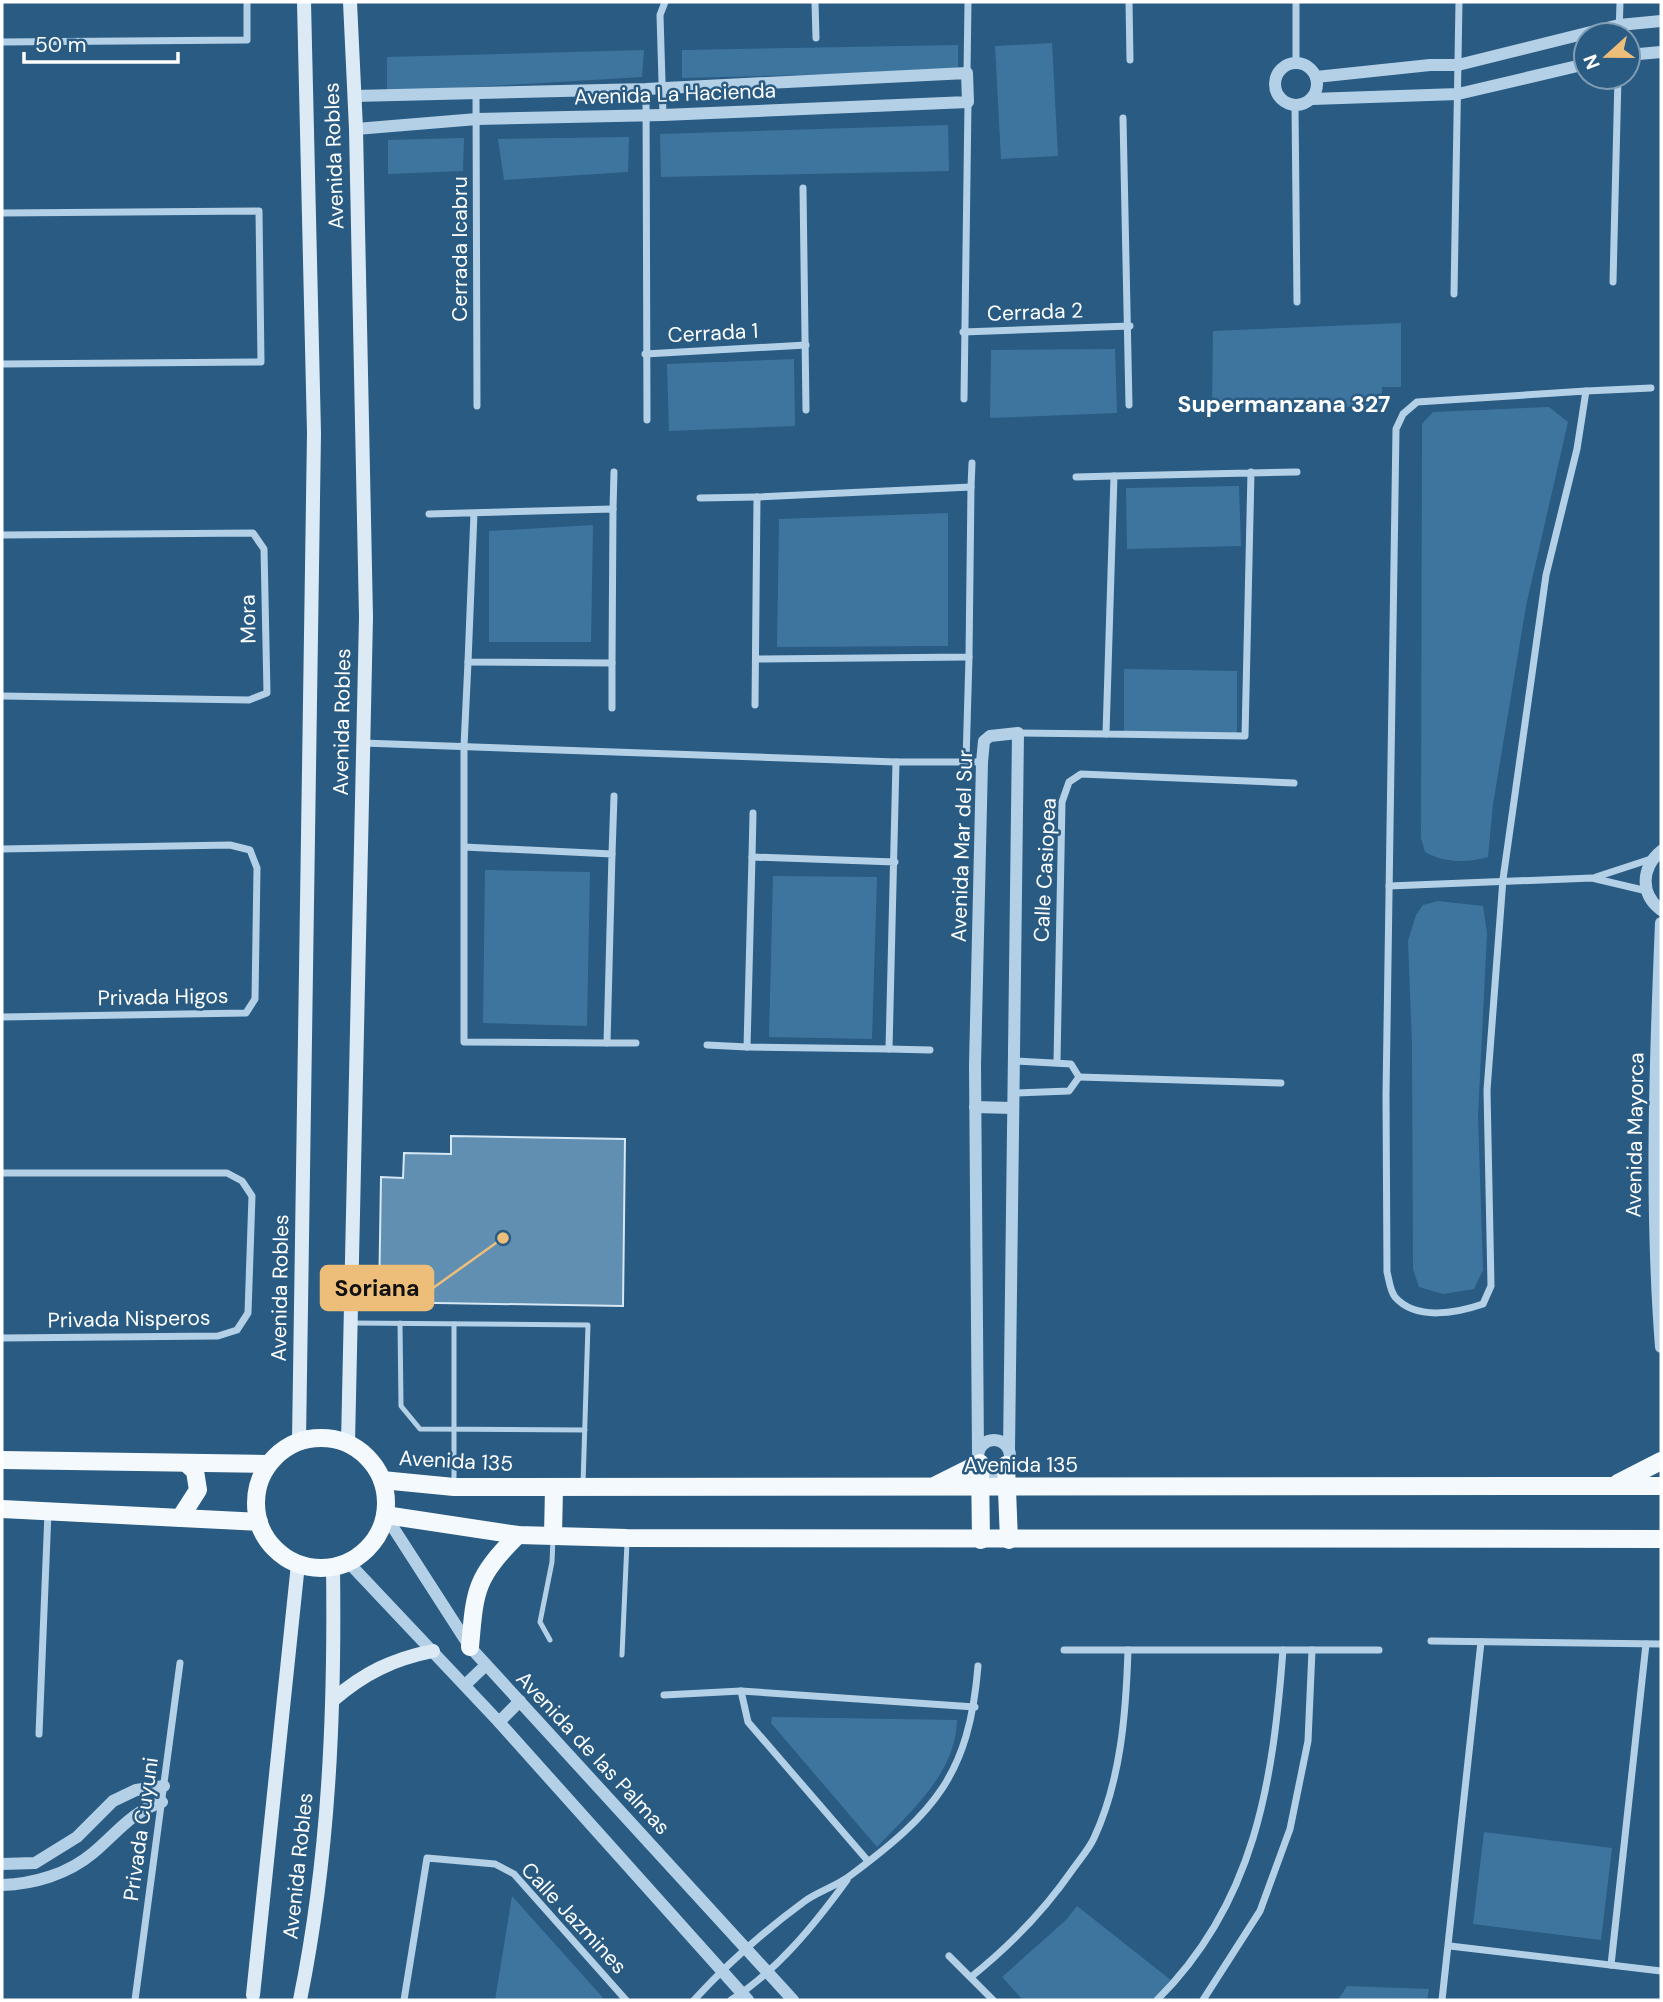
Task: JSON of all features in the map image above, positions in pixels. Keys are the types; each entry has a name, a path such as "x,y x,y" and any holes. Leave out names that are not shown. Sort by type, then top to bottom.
{"main road":[{"name":"Avenida Robles","path":"299,1441 314,433 304,2"},
{"name":"Avenida Robles","path":"348,1443 366,617 356,129 350,2"},
{"path":"323,1437 348,1443 368,1458 382,1480 386,1497 385,1515 375,1540 340,1565 298,1564 271,1545 259,1522 257,1492 268,1464 299,1441 323,1437"},
{"path":"1008,1457 1016,1474 1045,1487"},
{"path":"1008,1457 1009,1540"},
{"path":"929,1488 979,1458 981,1540"},
{"path":"2,1460 268,1464"},
{"path":"1612,1486 1661,1461"},
{"path":"180,1518 198,1490 195,1471 186,1463"},
{"name":"Avenida 135","path":"382,1480 454,1487 554,1488 1661,1486"},
{"path":"553,1535 554,1488"},
{"path":"2,1510 259,1522"},
{"path":"385,1515 518,1535 627,1538 1661,1539"},
{"path":"470,1647 478,1583 494,1559 518,1535"},
{"name":"Avenida Robles","path":"253,1995 298,1564"},
{"name":"Avenida Robles","path":"300,2000 311,1945 323,1840 340,1565"},
{"path":"333,1700 379,1667 405,1656 433,1651"}],"street":[{"path":"2,42 247,40 247,2"},
{"path":"663,116 660,15 665,2"},
{"path":"815,2 816,38"},
{"path":"968,2 968,102"},
{"path":"1129,2 1130,61"},
{"path":"1296,2 1296,63"},
{"path":"1454,294 1460,2"},
{"path":"1619,21 1620,2"},
{"path":"1642,25 1661,21"},
{"path":"1316,76 1430,65 1458,65 1572,40"},
{"path":"1642,54 1661,52"},
{"path":"1312,99 1317,89 1316,76 1308,66 1296,63 1283,67 1276,80 1278,94 1288,104 1295,106 1312,99 1458,94 1572,67"},
{"path":"354,96 476,91 663,89 967,74"},
{"name":"Cerrada 1","path":"646,89 645,354 806,345"},
{"name":"Cerrada Icabru","path":"476,91 477,406"},
{"path":"1613,282 1618,91"},
{"name":"Avenida La Hacienda","path":"356,129 478,119 663,116 968,102"},
{"name":"Cerrada 2","path":"968,102 963,332 1130,326"},
{"path":"1295,106 1297,302"},
{"path":"1123,118 1130,326 1129,405"},
{"path":"803,188 806,410"},
{"path":"2,213 259,211 261,362 2,364"},
{"path":"963,332 964,399"},
{"path":"645,354 647,420"},
{"path":"1586,391 1577,449 1546,575 1503,879 1488,1090 1491,1286 1483,1304 1461,1311 1410,1309 1394,1296 1387,1272 1389,886 1396,429 1403,414 1417,402 1586,391 1651,388"},
{"path":"966,761 972,463"},
{"path":"612,708 614,472"},
{"path":"1008,1457 1002,1442 992,1440 983,1444 979,1458 993,1472 1008,1457 1018,733 1245,736 1251,472"},
{"path":"1076,477 1297,472"},
{"path":"1106,734 1114,476"},
{"path":"700,498 971,487"},
{"path":"755,705 757,497"},
{"path":"429,514 613,509"},
{"path":"474,513 464,746 464,1042 636,1043"},
{"name":"Mora","path":"2,535 253,533 264,549 267,693 250,700 2,696"},
{"path":"756,659 969,657"},
{"path":"468,662 612,663"},
{"name":"Avenida Mar del Sur","path":"979,1458 975,1107 982,762 984,741 990,736 1018,733"},
{"path":"363,744 896,762 982,762"},
{"path":"889,1049 896,762"},
{"name":"Calle Casiopea","path":"1057,1061 1062,803 1069,782 1081,774 1294,783"},
{"path":"607,1043 614,796"},
{"path":"747,1047 752,813"},
{"name":"Privada Higos","path":"2,849 230,845 250,850 257,868 255,999 246,1013 2,1017"},
{"path":"464,847 612,854"},
{"path":"1592,878 1657,855"},
{"path":"1657,855 1646,874 1647,891 1661,910"},
{"path":"752,858 895,862"},
{"path":"1389,886 1503,879 1592,878 1647,891"},
{"name":"Avenida Mayorca","path":"1661,923 1654,1079 1654,1237 1661,1347"},
{"path":"707,1045 930,1050"},
{"path":"1014,1061 1057,1061 1071,1064 1079,1077"},
{"path":"1014,1093 1069,1091 1079,1077"},
{"path":"1079,1077 1281,1083"},
{"path":"975,1107 1013,1108"},
{"name":"Privada Nisperos","path":"2,1173 227,1173 242,1181 252,1196 248,1313 237,1330 218,1336 2,1338"},
{"path":"39,1734 48,1512"},
{"name":"Avenida de las Palmas","path":"385,1515 470,1647 793,2000"},
{"path":"340,1565 433,1651 465,1685 721,1970 740,1998 823,1913 849,1877"},
{"path":"1431,1641 1661,1644"},
{"path":"1442,2000 1450,1946 1481,1642"},
{"path":"1611,1965 1646,1644"},
{"path":"1064,1650 1379,1650"},
{"path":"971,1977 1014,1942 1054,1896 1094,1839 1115,1772 1126,1709 1128,1650"},
{"path":"1157,2000 1186,1971 1228,1900 1259,1825 1277,1736 1283,1650"},
{"path":"1203,2000 1260,1911 1290,1829 1308,1741 1312,1650"},
{"name":"Privada Cuyuni","path":"135,2000 180,1663"},
{"path":"465,1685 486,1665"},
{"path":"694,2000 744,1947 808,1899 849,1877 908,1830 933,1804 955,1768 975,1707 978,1666"},
{"path":"664,1695 741,1691 975,1707"},
{"path":"741,1691 748,1722 868,1861"},
{"path":"499,1722 520,1701"},
{"path":"2,1864 35,1863 77,1837 113,1801 136,1790 164,1786"},
{"path":"2,1885 44,1879 68,1869 92,1854 129,1817 162,1802"},
{"name":"Calle Jazmines","path":"404,2000 427,1858 495,1864 513,1874 626,2000"},
{"path":"1450,1946 1661,1971"},
{"path":"949,1956 993,2000"}],"lane":[{"path":"349,1323 588,1325 583,1487"},
{"path":"400,1324 401,1406 420,1429 454,1427 584,1430"},
{"path":"454,1324 454,1487"},
{"path":"550,1640 540,1622 552,1562 553,1535"},
{"path":"622,1655 627,1538"}],"shaded area":[{"path":"1052,43 1058,156 1001,159 995,46"},
{"path":"958,45 958,71 682,78 682,50"},
{"path":"644,50 642,77 387,92 387,57"},
{"path":"948,125 949,171 661,177 660,134"},
{"path":"629,137 628,172 504,180 498,139"},
{"path":"464,138 463,171 388,174 388,140"},
{"path":"1401,323 1401,387 1382,387 1382,406 1212,410 1213,331"},
{"path":"1115,349 1117,413 990,418 991,350"},
{"path":"794,359 795,426 669,431 667,364"},
{"path":"1549,407 1568,422 1526,606 1493,804 1488,857 1464,861 1448,860 1425,852 1421,838 1422,424 1433,412"},
{"path":"1239,486 1241,546 1127,549 1126,488"},
{"path":"948,513 948,646 777,647 779,519"},
{"path":"593,525 591,642 489,642 489,531"},
{"path":"1124,669 1237,671 1237,735 1124,734"},
{"path":"485,870 590,872 587,1026 483,1023"},
{"path":"773,876 877,877 872,1039 769,1037"},
{"path":"1438,901 1483,906 1487,933 1478,1116 1483,1270 1474,1289 1443,1294 1419,1287 1413,1269 1412,1046 1408,941 1416,915 1423,905"},
{"path":"772,1717 957,1720 955,1739 940,1774 917,1805 877,1847 771,1723"},
{"path":"1484,1832 1612,1848 1601,1940 1473,1924"},
{"path":"512,1896 605,2000 495,2000"},
{"path":"1077,1906 1172,1981 1152,2000 1023,2000 1002,1977 1066,1920"},
{"path":"1347,1986 1429,1989 1427,2000 1338,2000"}],"building":[{"path":"451,1136 625,1139 623,1306 379,1302 381,1177 403,1178 404,1153 451,1154"}],"place":[{"name":"Soriana","path":"503,1238"}],"district":[{"name":"Supermanzana 327","path":"1284,404"}]}
